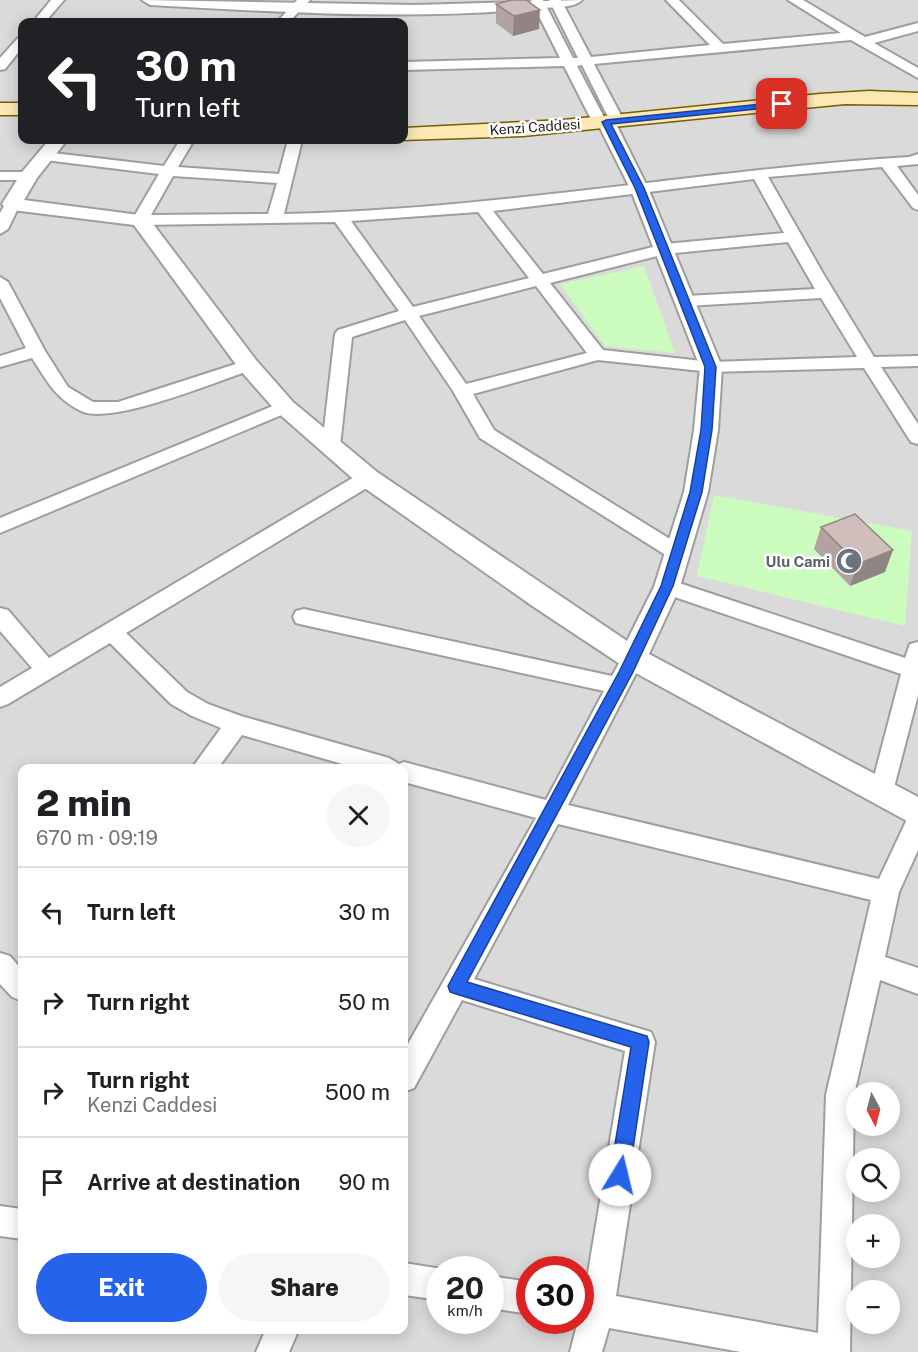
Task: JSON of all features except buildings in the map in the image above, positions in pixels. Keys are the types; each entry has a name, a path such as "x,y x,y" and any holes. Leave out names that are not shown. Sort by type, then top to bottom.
{"main road":[{"name":"Kenzi Caddesi","path":"408,134 449,134 805,102 897,97 918,88"},
{"path":"0,101 18,102"},
{"path":"0,109 18,109"},
{"name":"Kenzi Caddesi","path":"408,124 484,124 606,119"}],"street":[{"path":"42,18 58,0"},
{"path":"150,0 300,3 425,9 574,0"},
{"path":"672,0 721,49"},
{"path":"794,0 857,39 918,88"},
{"path":"408,1070 552,812 619,686 667,586 679,554 696,492 706,430 711,367 665,249 606,119 585,62 556,1"},
{"path":"538,2 569,63 606,119"},
{"path":"287,18 300,3"},
{"path":"408,66 585,62 857,39 918,27"},
{"path":"0,66 18,41"},
{"path":"0,229 29,176 55,144"},
{"path":"140,220 184,144"},
{"path":"275,218 295,144"},
{"path":"45,156 167,171 284,179"},
{"path":"12,204 140,220 340,217 482,207 759,174 916,161"},
{"path":"886,162 918,205"},
{"path":"759,174 792,237 869,364 918,438"},
{"path":"0,176 29,176"},
{"path":"482,207 598,355"},
{"path":"340,217 410,313 462,391 487,434 679,554"},
{"path":"140,220 248,365 285,407 368,478 544,600 633,658 918,812"},
{"path":"331,446 344,334 410,313 665,249 792,237"},
{"path":"0,285 36,351 62,391 88,408 119,408 248,365"},
{"path":"686,301 826,293"},
{"path":"0,362 36,351"},
{"path":"462,391 598,355 711,367 918,361"},
{"path":"0,526 285,407"},
{"path":"0,698 368,478"},
{"path":"667,586 916,660 882,792"},
{"path":"0,616 46,670"},
{"path":"304,617 619,686"},
{"path":"112,632 179,698 200,710 237,724 371,764"},
{"path":"207,764 237,724"},
{"path":"408,773 552,812 886,892"},
{"path":"594,1308 832,1352 840,1095 886,892 918,822"},
{"path":"871,964 918,981"},
{"path":"0,965 18,984"},
{"path":"456,986 641,1042 594,1282"},
{"path":"0,1221 18,1223"},
{"path":"408,1280 426,1282"},
{"path":"272,1352 281,1334"},
{"path":"586,1352 587,1334"}],"shaded area":[{"path":"0,0 918,0 918,1352 0,1352"}],"green space":[{"path":"644,266 675,353 605,346 560,284"},
{"path":"714,495 912,531 905,626 697,576"}],"place":[{"name":"Ulu Cami","path":"849,561"}],"route":[{"path":"620,1175 641,1042 456,986 626,672 667,586 679,554 696,492 706,430 711,367 639,188 606,122 782,104"}]}
